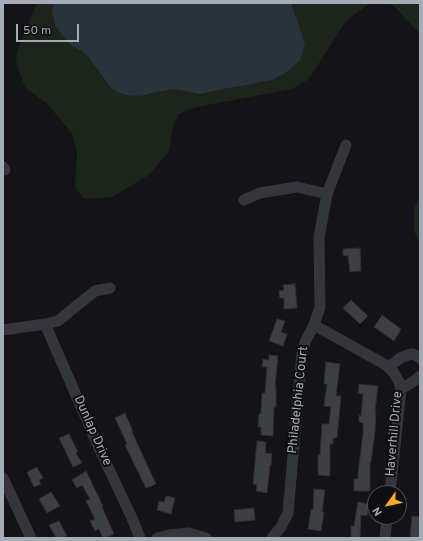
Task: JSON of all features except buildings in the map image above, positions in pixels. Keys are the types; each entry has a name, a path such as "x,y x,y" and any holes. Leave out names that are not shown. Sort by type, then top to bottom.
{"street":[{"name":"Philadelphia Court","path":"272,538 281,527 288,513 302,353 320,308 319,238 327,194 346,145"},
{"path":"244,200 260,192 297,186 327,194"},
{"path":"3,330 58,321 95,291 110,288"},
{"name":"Dunlap Drive","path":"45,324 140,538"},
{"name":"Haverhill Drive","path":"314,325 389,367 398,380 401,388 391,485"},
{"path":"389,367 400,358 408,355 413,354 420,358"},
{"path":"401,388 420,376"},
{"path":"3,478 30,538"},
{"path":"385,538 386,525"},
{"path":"156,538 189,533 206,538"}],"shaded area":[{"path":"37,3 54,3 52,12 68,43 86,54 112,89 141,96 173,89 185,91 222,89 272,80 295,16 291,3 370,3 346,21 309,79 292,89 193,108 179,114 173,127 169,151 149,175 112,197 85,199 75,187 77,153 72,133 47,104 25,87 16,63 17,52"},
{"path":"54,3 291,3 305,44 300,60 287,72 272,80 200,94 173,89 141,96 125,95 112,89 86,54 68,43 55,25 52,12"},
{"path":"371,3 420,3 420,34 393,5"},
{"path":"420,197 420,244 414,231 414,208"}]}
